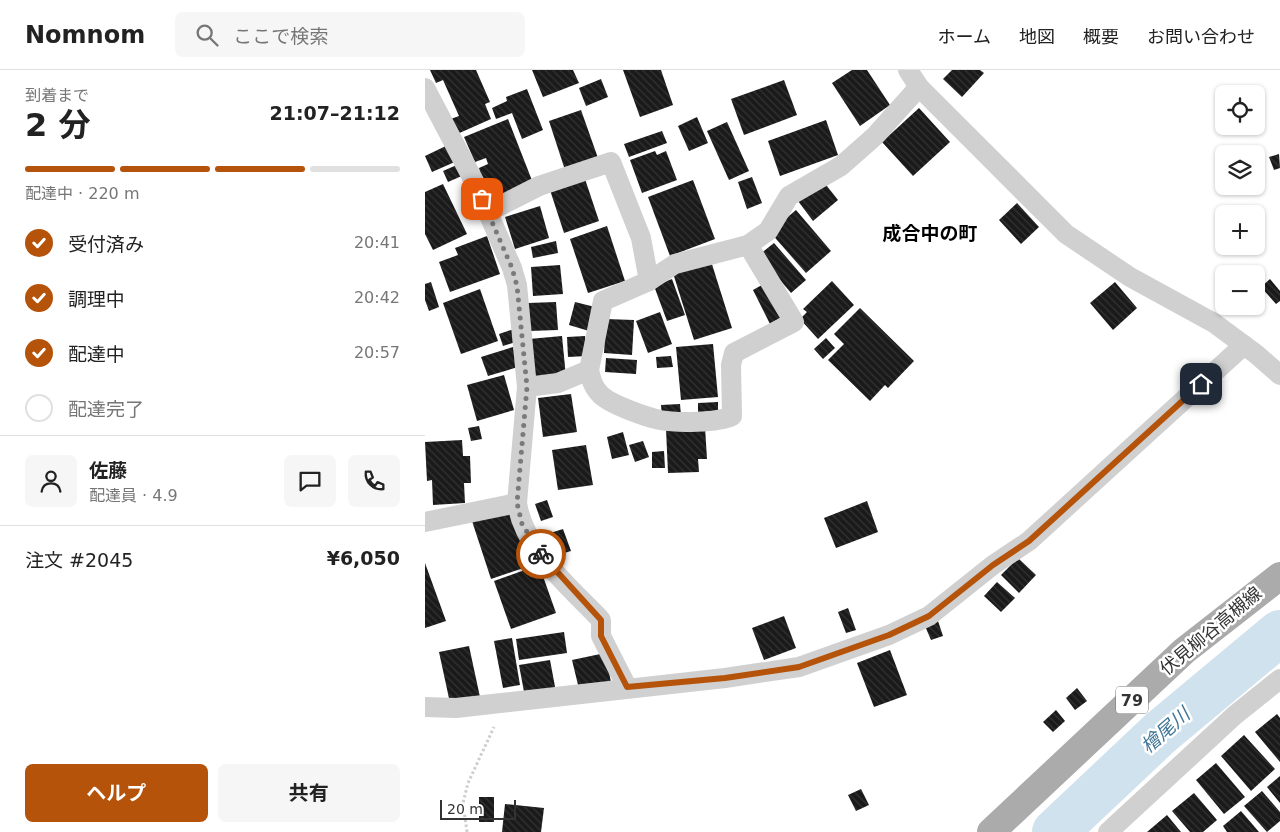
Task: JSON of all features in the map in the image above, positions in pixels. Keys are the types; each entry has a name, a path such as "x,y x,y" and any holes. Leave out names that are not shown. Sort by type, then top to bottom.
{"main road":[{"name":"伏見柳谷高槻線","path":"991,832 1184,651 1280,576"}],"street":[{"path":"908,70 919,87 1066,234 1130,277 1214,323 1280,375"},
{"path":"748,245 794,322 735,353 731,366 732,416 725,420 671,420 646,416 601,395 592,383 589,370 603,300 649,281 675,264 748,245 768,230 789,196 841,166 875,136 919,87"},
{"path":"425,88 488,212 512,268 517,286 527,387 517,503 522,524 532,542 547,562 601,620 601,636 627,687"},
{"path":"488,212 539,186 611,162 641,238 649,281"},
{"path":"425,707 456,708 627,687 725,678 799,667 889,635 929,616 993,565 1029,541 1244,345"},
{"path":"527,387 558,383 589,370"},
{"path":"425,522 517,503"},
{"path":"1108,832 1235,715 1280,679"}],"path":[{"path":"467,832 463,803 468,782 503,702"}],"building":[{"path":"430,70 476,70 490,102 485,104 491,119 455,135 448,120 459,116 443,80 436,83"},
{"path":"532,70 573,70 579,83 543,97"},
{"path":"623,70 661,70 673,105 640,117"},
{"path":"852,70 867,70 890,105 860,126 832,83"},
{"path":"952,70 980,70 984,73 962,97 943,79"},
{"path":"601,79 608,97 586,106 579,88"},
{"path":"784,80 797,115 744,135 731,99"},
{"path":"527,89 543,130 522,139 512,113 496,119 492,108 507,101 506,97"},
{"path":"919,108 950,142 913,176 882,142"},
{"path":"581,110 598,158 565,170 549,121"},
{"path":"697,117 708,143 689,151 678,126"},
{"path":"508,119 533,183 486,202 479,168 488,164 486,158 475,162 464,137"},
{"path":"826,120 838,155 780,176 768,141"},
{"path":"727,122 749,171 729,180 707,131"},
{"path":"662,131 667,143 629,157 624,144"},
{"path":"450,144 457,161 432,172 425,156"},
{"path":"655,151 657,155 666,151 677,180 642,193 630,160"},
{"path":"1279,154 1280,168 1274,170 1269,157"},
{"path":"459,164 464,175 448,182 443,171"},
{"path":"752,177 762,203 747,209 738,182"},
{"path":"585,179 599,221 564,233 550,190"},
{"path":"693,180 715,239 670,256 648,197"},
{"path":"823,181 838,200 813,221 798,201"},
{"path":"443,184 467,234 433,250 425,234 425,192"},
{"path":"1017,203 1039,227 1021,244 999,220"},
{"path":"540,206 549,238 515,249 505,217"},
{"path":"796,210 831,251 806,273 770,232"},
{"path":"607,226 625,281 588,293 570,239"},
{"path":"487,236 500,274 450,292 439,262 458,255 455,248"},
{"path":"556,241 558,253 533,258 531,247"},
{"path":"774,243 806,280 791,293 759,255"},
{"path":"711,261 732,328 694,340 673,273"},
{"path":"560,265 563,294 533,296 531,267"},
{"path":"672,279 685,315 667,321 654,286"},
{"path":"1270,279 1280,291 1280,301 1276,304 1265,292 1265,283"},
{"path":"832,281 854,305 818,339 800,319 807,312 803,309"},
{"path":"431,282 439,307 429,311 425,300 425,284"},
{"path":"767,282 785,315 770,324 753,290"},
{"path":"1115,282 1137,308 1113,330 1090,303"},
{"path":"480,289 498,341 461,354 443,303"},
{"path":"556,302 558,330 529,331 528,303"},
{"path":"575,302 595,307 589,331 569,325"},
{"path":"860,308 914,361 888,388 885,385 870,401 828,360 844,344 834,334"},
{"path":"660,312 672,344 648,353 636,321"},
{"path":"606,319 634,320 632,355 604,353"},
{"path":"514,329 519,341 503,346 499,334"},
{"path":"562,336 566,377 533,380 529,339"},
{"path":"585,336 587,356 568,357 567,337"},
{"path":"826,338 835,348 823,359 814,349"},
{"path":"713,344 718,397 681,400 676,347"},
{"path":"513,347 518,367 488,376 481,357"},
{"path":"671,356 673,367 657,368 656,357"},
{"path":"606,358 637,360 636,374 605,372"},
{"path":"504,375 514,410 477,421 467,385"},
{"path":"571,394 577,432 543,437 538,398"},
{"path":"718,402 718,415 698,416 698,403"},
{"path":"680,404 681,415 662,417 661,405"},
{"path":"479,426 482,439 471,441 468,428"},
{"path":"705,427 707,459 698,459 699,472 668,473 666,429"},
{"path":"623,432 629,455 612,459 607,437"},
{"path":"462,440 463,456 470,456 471,483 464,483 465,503 433,505 432,480 427,481 425,442"},
{"path":"643,441 649,457 635,462 629,445"},
{"path":"586,445 593,485 558,490 552,450"},
{"path":"664,451 665,468 652,468 652,452"},
{"path":"547,500 553,517 541,521 535,504"},
{"path":"867,501 878,532 836,548 824,518"},
{"path":"509,508 529,566 491,579 472,521"},
{"path":"563,529 571,551 551,557 544,535"},
{"path":"1018,558 1036,575 1019,593 1001,575"},
{"path":"425,563 446,621 425,628"},
{"path":"539,565 556,613 511,629 494,581"},
{"path":"997,582 1015,598 1001,612 984,596"},
{"path":"848,608 856,630 846,633 838,612"},
{"path":"784,616 796,648 764,660 752,628"},
{"path":"938,621 943,636 931,640 925,626"},
{"path":"564,632 567,653 519,660 516,639"},
{"path":"512,638 520,685 503,688 494,641"},
{"path":"469,646 480,697 450,703 439,652"},
{"path":"890,650 907,695 874,707 857,663"},
{"path":"605,653 611,682 579,689 572,660"},
{"path":"550,660 556,692 525,697 519,665"},
{"path":"1077,688 1087,701 1075,710 1066,698"},
{"path":"1056,710 1065,721 1053,732 1043,722"},
{"path":"1277,714 1280,718 1280,762 1255,732"},
{"path":"1244,735 1275,769 1251,791 1221,756"},
{"path":"1216,763 1245,797 1224,814 1196,780"},
{"path":"1280,776 1280,803 1267,787"},
{"path":"861,789 869,805 856,811 848,795"},
{"path":"1262,791 1280,812 1280,821 1267,832 1244,806"},
{"path":"1194,793 1217,820 1203,832 1190,832 1172,811"},
{"path":"479,797 494,797 494,822 479,822"},
{"path":"505,804 544,808 541,832 502,832"},
{"path":"1241,811 1259,832 1227,832 1223,826"},
{"path":"1167,815 1181,832 1147,832"}],"waterway":[{"name":"檜尾川","path":"1055,832 1160,733 1280,633"}],"way so far":[{"path":"482,199 512,268 517,286 527,387 517,503 522,524 541,554"}],"district":[{"name":"成合中の町","path":"930,233"}],"route":[{"path":"541,554 601,620 601,636 627,687 725,678 799,667 889,635 929,616 993,565 1029,541 1201,384"}]}
